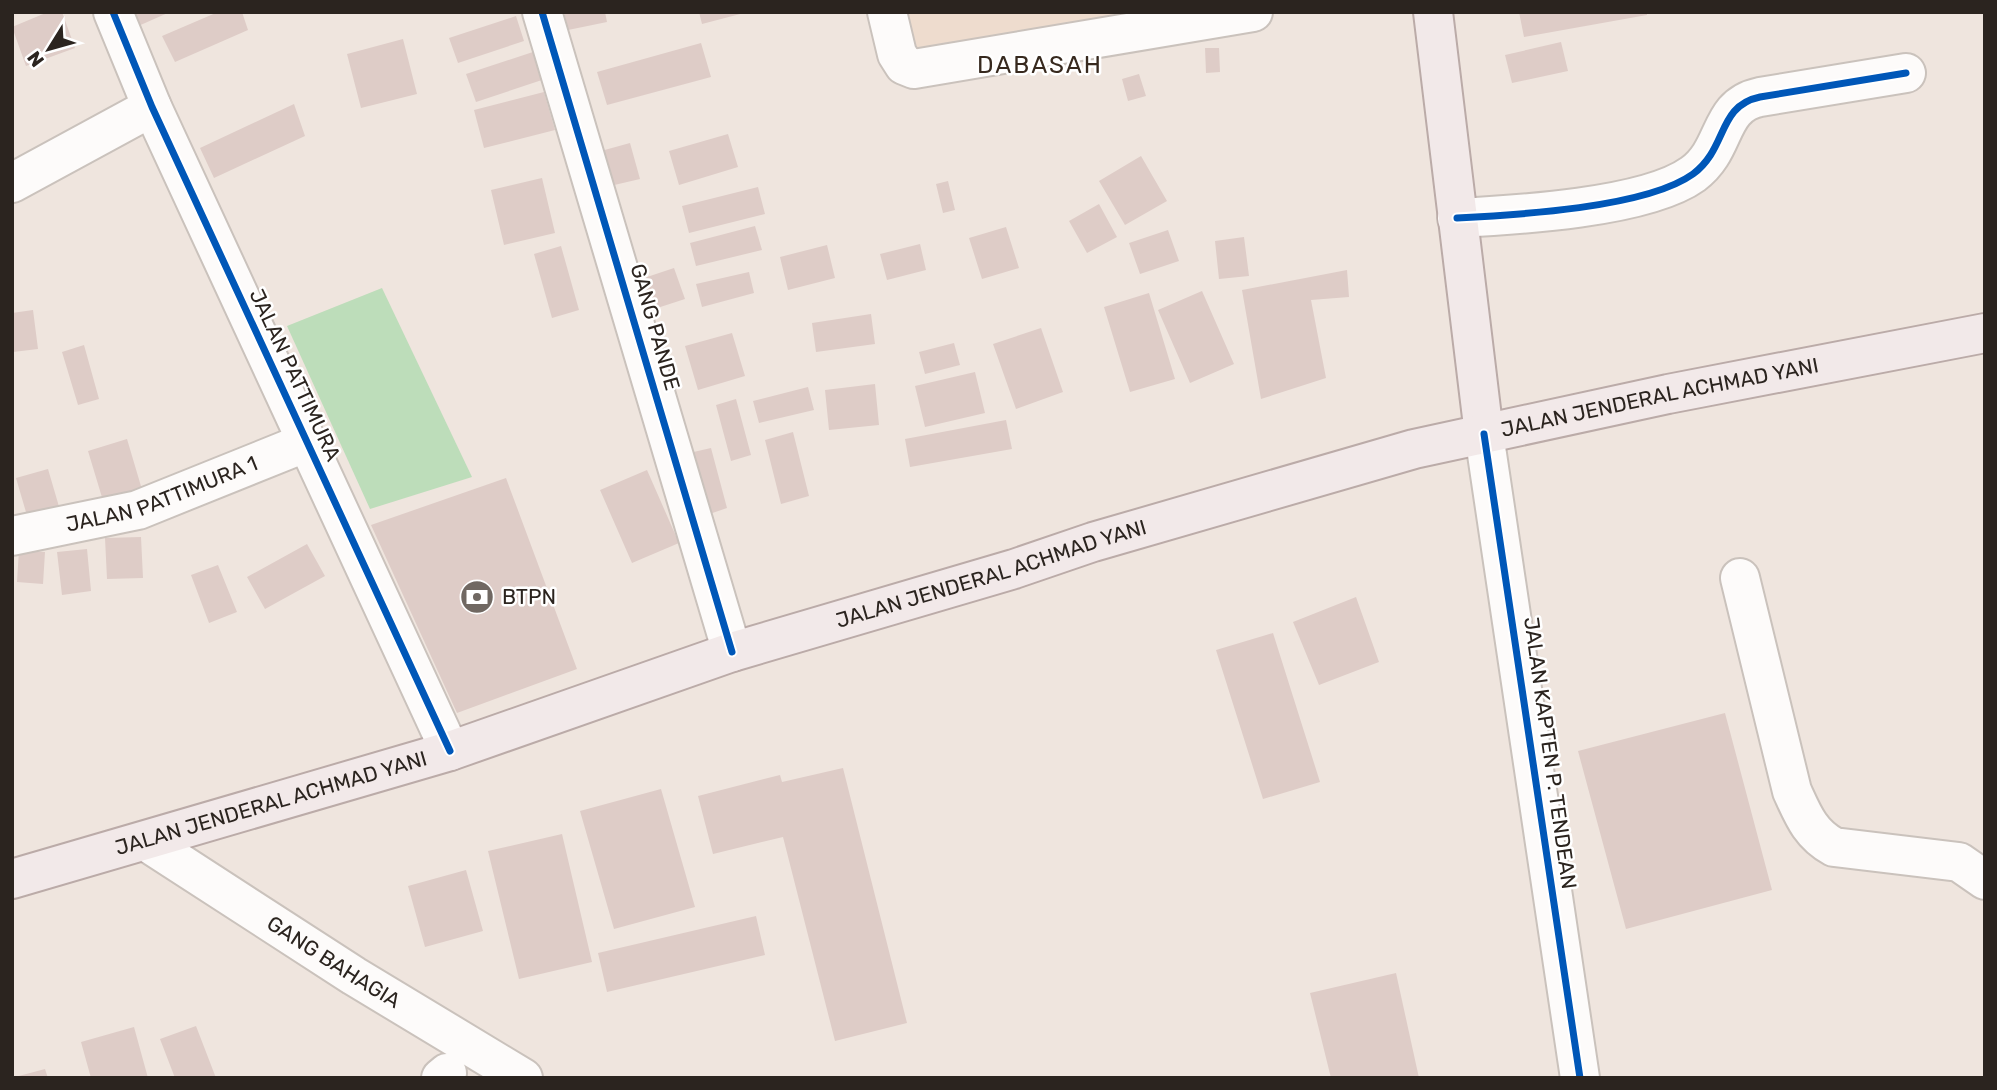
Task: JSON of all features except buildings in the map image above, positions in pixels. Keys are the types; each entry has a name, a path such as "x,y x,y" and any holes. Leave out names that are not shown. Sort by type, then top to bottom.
{"main road":[{"path":"1433,12 1484,434"},
{"name":"JALAN JENDERAL ACHMAD YANI","path":"12,879 189,830 450,751 732,652 1014,569 1133,530 1415,449 1985,333"}],"street":[{"name":"JALAN PATTIMURA","path":"113,12 152,107 450,751"},
{"name":"GANG PANDE","path":"542,12 732,652"},
{"path":"887,12 897,54 908,69 1253,12"},
{"path":"1457,218 1570,209 1659,188 1683,179 1702,165 1716,148 1729,114 1747,99 1906,73"},
{"path":"12,183 152,107"},
{"name":"JALAN KAPTEN P. TENDEAN","path":"1484,434 1580,1078"},
{"name":"JALAN PATTIMURA 1","path":"12,536 138,510 307,442"},
{"path":"1740,578 1792,791 1817,838 1834,847 1959,862 1985,880"},
{"name":"GANG BAHAGIA","path":"147,842 354,976 523,1078"}],"shaded area":[{"path":"905,12 1150,12 915,56"}],"green space":[{"path":"382,288 472,477 370,509 287,326"}],"cycle path":[{"path":"113,12 152,107 450,751"},
{"path":"542,12 732,652"},
{"path":"1457,218 1579,208 1644,195 1672,186 1704,164 1729,118 1746,102 1760,97 1906,73"},
{"path":"1484,434 1580,1078"}],"place":[{"name":"BTPN","path":"477,597"}],"district":[{"name":"DABASAH","path":"1040,65"}]}
